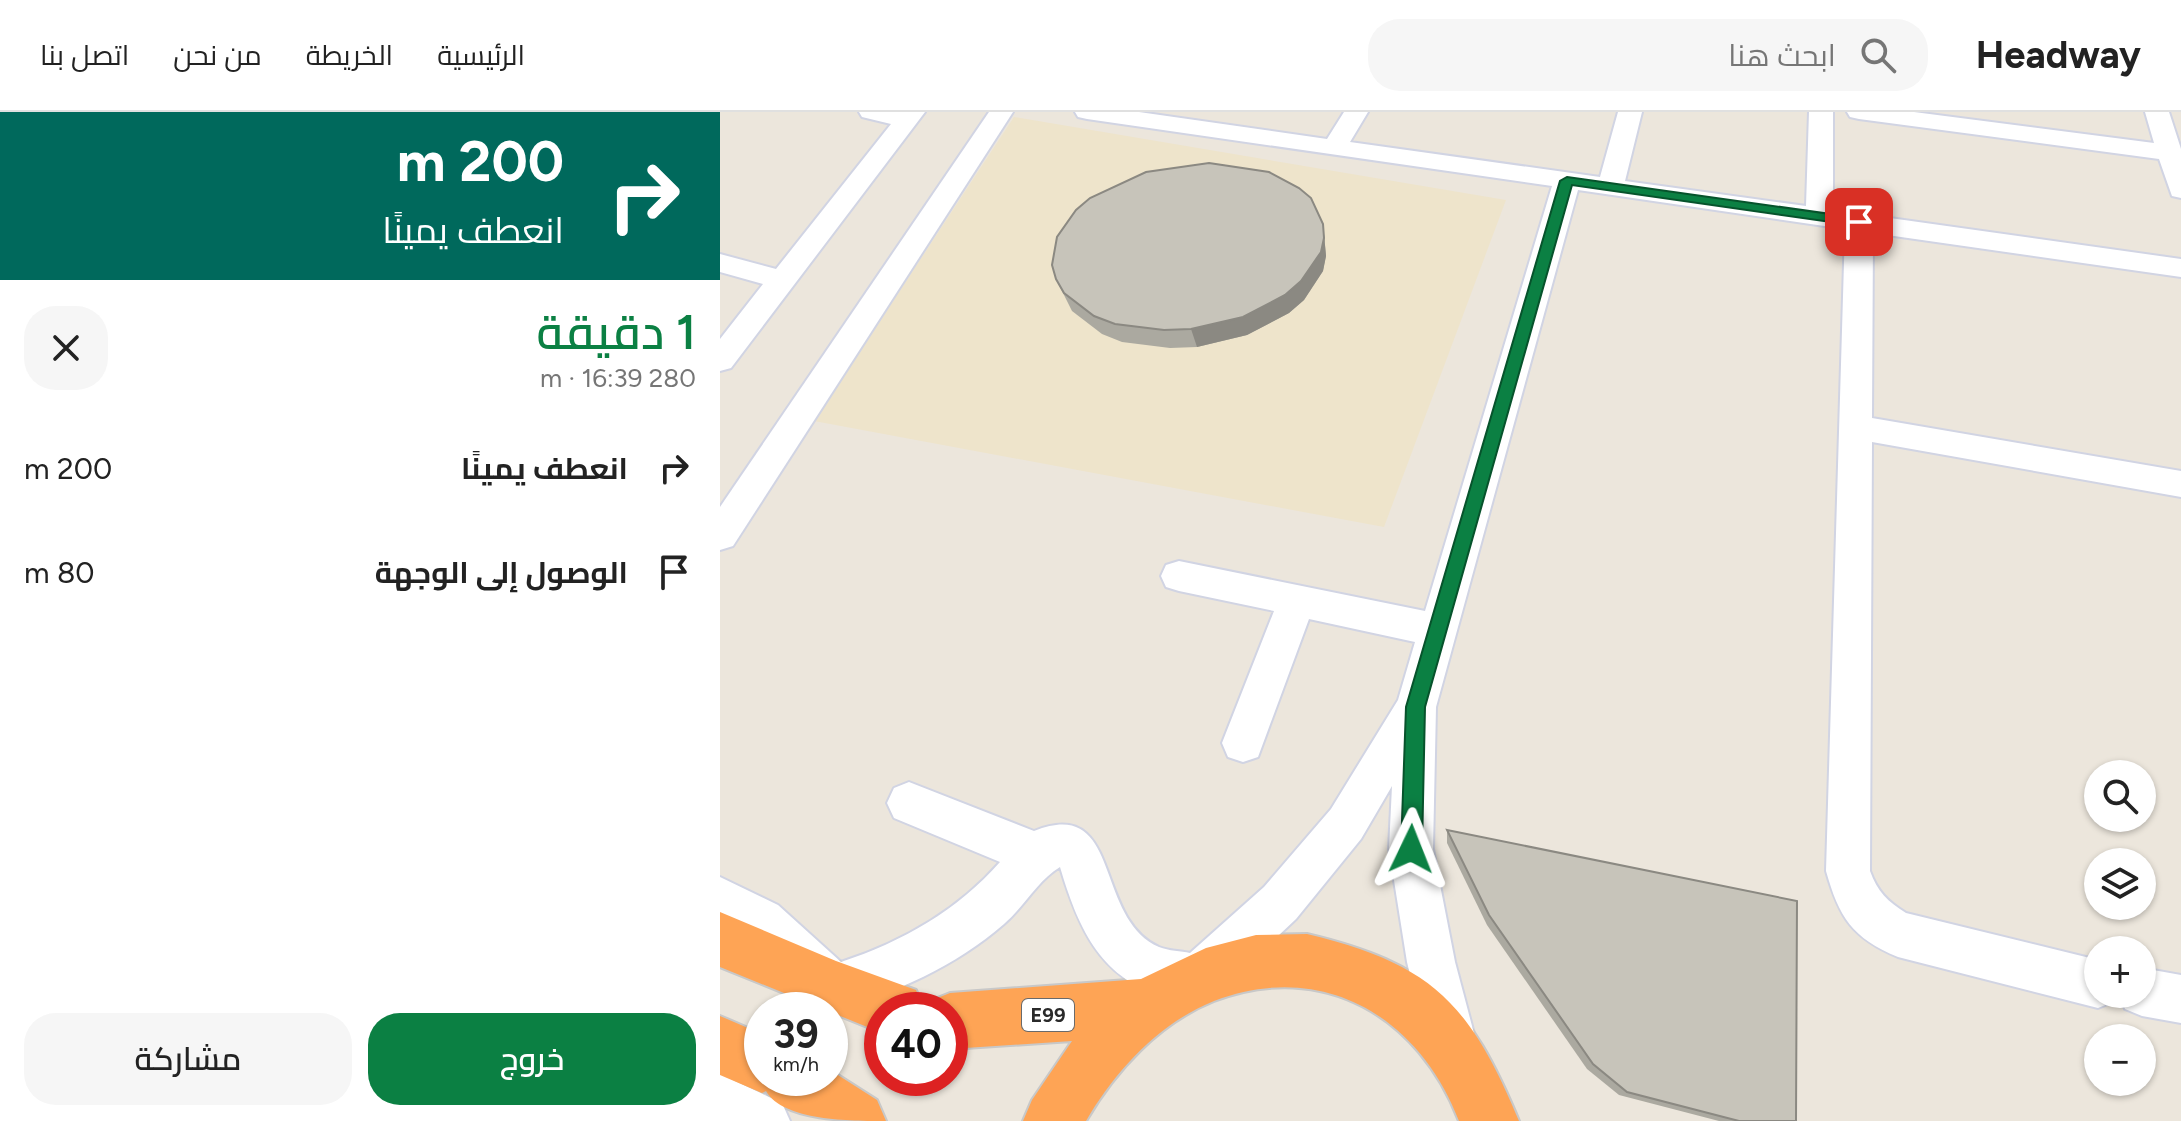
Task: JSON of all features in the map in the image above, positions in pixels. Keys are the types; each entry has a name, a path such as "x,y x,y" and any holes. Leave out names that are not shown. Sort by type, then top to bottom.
{"highway":[{"path":"720,939 864,999"},
{"path":"1053,1121 1062,1102 1101,1049 1146,1007 1198,978 1257,960 1312,959 1364,974 1412,1003 1452,1046 1476,1087 1489,1121"},
{"name":"E99","path":"968,1020 1146,1007"},
{"path":"720,1045 744,1056"}],"street":[{"path":"871,112 910,116"},
{"path":"1087,112 1156,117 1333,148 2181,268"},
{"path":"1333,148 1356,112"},
{"path":"1610,187 1630,112"},
{"path":"1819,217 1821,112"},
{"path":"1859,112 2010,122 2169,153"},
{"path":"2165,114 2169,153 2181,190"},
{"path":"720,360 910,116"},
{"path":"720,536 1002,117"},
{"path":"1452,1046 1431,962 1411,849 1416,707 1567,181"},
{"path":"1859,222 1848,871 1856,900 1875,921 1898,934 2084,980"},
{"path":"720,263 783,280"},
{"path":"1855,427 2181,484"},
{"path":"1179,576 1438,630"},
{"path":"1243,743 1297,601"},
{"path":"720,900 762,921 834,988 900,964 953,935 991,905 1038,855 1060,844 1071,847 1079,854 1091,894 1123,948 1145,965 1198,978 1280,903 1346,824 1416,707"},
{"path":"909,803 1038,855"},
{"path":"2156,995 2181,999"},
{"path":"720,1100 764,1121"}],"shaded area":[{"path":"1014,117 1506,200 1384,527 814,421"}],"building":[{"path":"1209,163 1269,172 1311,198 1323,224 1324,238 1321,252 1301,281 1285,295 1243,317 1191,329 1164,330 1115,324 1094,316 1064,293 1052,265 1057,237 1076,210 1090,198 1146,172"},
{"path":"1447,830 1797,901 1796,1121 1739,1121 1627,1092 1593,1064 1489,915"}],"route":[{"path":"1411,849 1416,707 1567,181 1859,222"}]}
